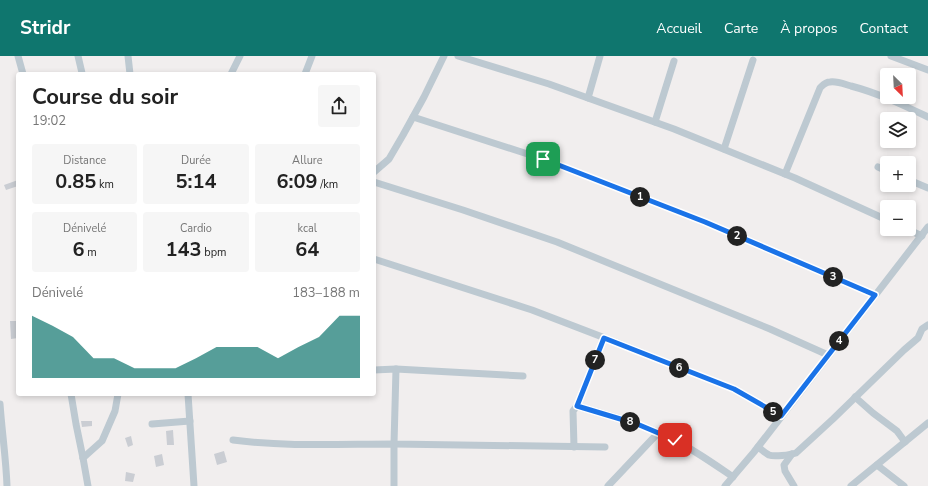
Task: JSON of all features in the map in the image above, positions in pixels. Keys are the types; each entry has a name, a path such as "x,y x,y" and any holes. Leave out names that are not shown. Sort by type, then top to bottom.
{"street":[{"path":"18,56 22,72"},
{"path":"78,56 82,72"},
{"path":"128,56 130,72"},
{"path":"232,72 240,56"},
{"path":"306,72 312,56"},
{"path":"376,170 388,159 414,117 444,56"},
{"path":"458,56 549,84 655,122 785,174 880,217"},
{"path":"588,98 600,56"},
{"path":"891,56 928,70"},
{"path":"724,149 753,60"},
{"path":"655,122 674,61"},
{"path":"785,174 820,88 825,83 831,81 837,82 868,91 905,105 928,117"},
{"path":"414,117 543,159 705,222 875,295"},
{"path":"376,183 557,242 770,329 828,355"},
{"path":"916,183 928,188"},
{"path":"725,486 758,447 928,227"},
{"path":"916,233 922,236"},
{"path":"376,260 532,310 734,389 781,416"},
{"path":"758,447 773,456 796,453 918,338 922,329 928,326"},
{"path":"574,446 573,411 577,406 604,338"},
{"path":"376,370 396,369 523,376"},
{"path":"394,486 396,369"},
{"path":"71,396 88,486"},
{"path":"83,458 102,441 115,411 118,396"},
{"path":"188,396 194,486"},
{"path":"855,397 897,431 905,442"},
{"path":"0,404 7,486"},
{"path":"577,406 637,424 675,440 733,477"},
{"path":"152,424 190,421"},
{"path":"851,486 928,424"},
{"path":"608,486 658,433"},
{"path":"234,440 292,444 605,447"},
{"path":"792,454 784,464 785,471 794,486"},
{"path":"877,465 904,486"}],"building":[{"path":"16,181 16,187 6,190 4,185"},
{"path":"10,321 16,321 16,338 11,339"},
{"path":"81,421 92,421 92,426 82,427"},
{"path":"173,430 174,445 167,445 166,431"},
{"path":"131,436 133,445 128,447 125,438"},
{"path":"224,451 227,462 217,465 214,454"},
{"path":"162,454 164,465 156,467 154,456"},
{"path":"126,472 135,474 133,482 125,481"}],"route":[{"path":"543,159 705,222 875,295 781,416 734,389 604,338 577,406 637,424 675,440"}]}
